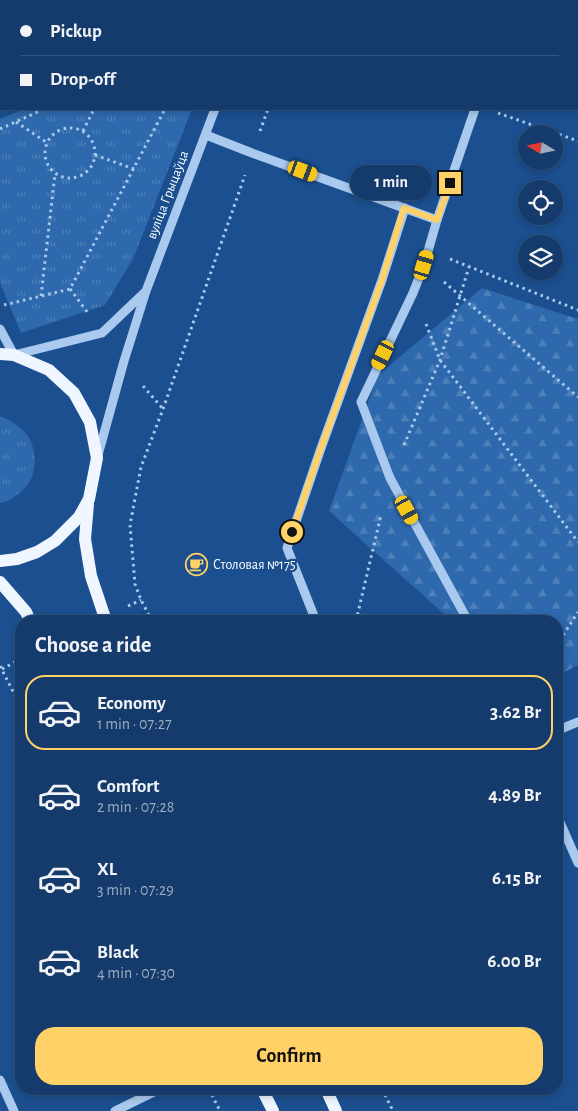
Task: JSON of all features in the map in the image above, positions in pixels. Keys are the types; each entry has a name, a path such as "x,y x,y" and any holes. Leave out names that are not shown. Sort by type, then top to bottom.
{"main road":[{"path":"0,354 14,355 49,370 74,392 90,422 97,458 89,498 85,538 91,576 104,615"},
{"path":"0,561 17,559 37,552 56,541 79,517 89,498"},
{"path":"0,582 27,615"},
{"path":"265,1095 273,1111"},
{"path":"329,1095 336,1111"}],"street":[{"name":"вуліца Грыцаўца","path":"97,458 146,291 216,110"},
{"path":"465,615 390,478 361,402 424,265 437,220 475,110"},
{"path":"206,134 252,153 437,220"},
{"path":"314,615 287,548 382,280 404,208"},
{"name":"вуліца Грыцаўца","path":"14,355 102,333 146,291"},
{"path":"0,329 14,355"},
{"path":"563,728 578,722"},
{"path":"563,829 578,863"},
{"path":"0,1080 14,1111"},
{"path":"115,1111 148,1095"}],"path":[{"path":"0,130 42,110"},
{"path":"83,131 94,110"},
{"path":"0,306 70,290 164,110"},
{"path":"149,615 141,600 136,584 130,525 141,467 268,110"},
{"path":"495,112 578,141"},
{"path":"16,122 46,142"},
{"path":"67,127 83,131 88,134 94,144 95,155 92,166 84,174 74,178 64,178 55,174 48,167 44,157 46,142 56,131 67,127"},
{"path":"95,155 134,169"},
{"path":"41,296 55,174"},
{"path":"429,251 578,310"},
{"path":"424,265 578,397"},
{"path":"357,615 390,478 440,360 469,267"},
{"path":"413,292 440,360 578,542"},
{"path":"148,392 163,409"},
{"path":"563,635 578,612"},
{"path":"15,662 1,667 15,695"},
{"path":"212,1095 220,1111"},
{"path":"385,1095 393,1111"}],"green space":[{"path":"22,110 192,110 133,259 105,305 21,333 0,283 0,119"},
{"path":"482,288 578,319 578,665 563,673 563,615 445,615 329,511 378,375"},
{"path":"0,416 14,423 26,434 34,450 35,462 33,474 25,488 11,499 0,503"}],"place":[{"name":"Столовая №175","path":"197,565"}],"route":[{"path":"292,532 382,280 404,208 437,220 450,183"}]}
